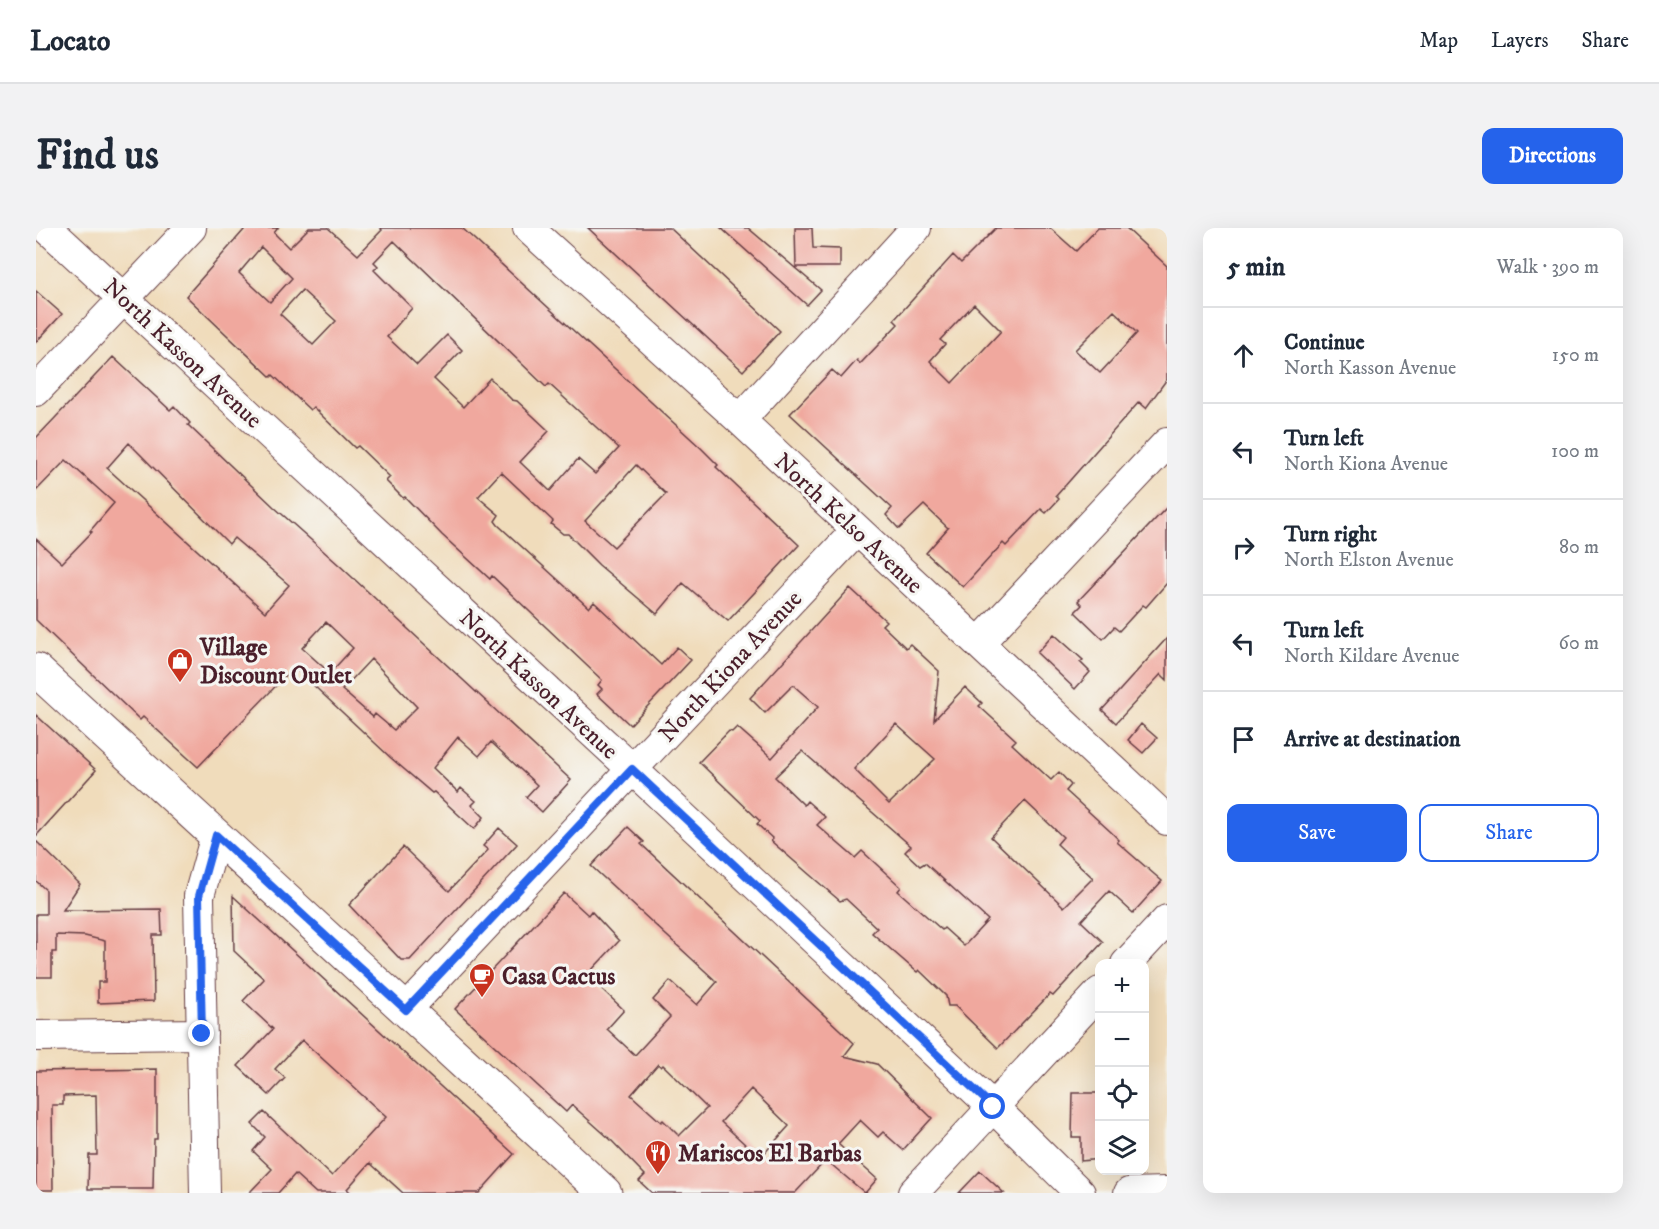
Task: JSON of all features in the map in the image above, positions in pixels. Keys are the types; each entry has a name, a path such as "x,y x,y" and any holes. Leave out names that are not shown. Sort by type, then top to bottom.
{"main road":[{"path":"36,670 605,1193"}],"street":[{"name":"North Kasson Avenue","path":"47,228 632,769 993,1107 1080,1193"},
{"path":"36,392 191,228"},
{"name":"North Kelso Avenue","path":"528,228 740,420 1167,820"},
{"path":"740,420 916,228"},
{"path":"979,643 1167,443"},
{"name":"North Kiona Avenue","path":"406,1010 856,531"},
{"path":"205,1193 199,896 216,835"},
{"path":"1130,959 1167,920"},
{"path":"913,1193 1095,997"},
{"path":"36,1036 202,1034"},
{"path":"1130,1193 1167,1192"}],"building":[{"path":"242,228 278,228 274,233 289,248 309,228 328,228 358,255 382,230 380,228 462,228 701,448 718,465 716,467 799,545 728,621 683,583 657,614 599,565 568,534 563,534 551,524 553,521 501,472 478,497 499,515 495,521 498,525 589,608 594,602 661,665 677,647 691,660 630,725 597,694 602,689 598,685 602,680 492,576 490,579 405,497 403,498 386,481 390,477 358,446 355,448 313,407 310,410 273,375 271,377 186,296 244,230","holes":["394,241 546,387 549,384 619,448 595,474 578,459 550,491 520,462 549,431 490,378 463,407 434,379 462,350 447,335 417,365 387,337 412,308 374,270 378,266 374,262","261,247 292,278 270,302 239,273","302,290 336,321 313,345 280,314","636,465 666,494 614,547 585,521"]},
{"path":"588,228 670,228 780,331 743,371"},
{"path":"721,228 748,228 821,290 807,305"},
{"path":"795,228 812,228 813,248 840,249 840,267 796,267"},
{"path":"996,228 1050,228 1076,251 1098,228 1126,228 1167,266 1167,379 1146,408 1139,402 1056,496 1059,499 1046,513 1041,509 1006,546 1003,543 963,587 926,553 948,528 924,505 899,529 886,515 892,508 790,414 832,370 841,378 857,360 860,364 898,324 894,320 953,255 961,263","holes":["974,304 1001,331 952,383 930,361 945,344 940,340","1114,311 1137,333 1100,373 1075,350"]},
{"path":"36,291 62,314 36,342"},
{"path":"113,357 170,410 174,406 190,423 188,425 274,507 571,780 542,812 526,797 537,785 491,742 479,756 458,737 433,768 458,792 461,788 476,801 472,805 484,817 474,829 434,792 432,793 391,758 294,667 198,767 143,717 140,720 36,620 36,539 62,563 92,532 90,531 114,503 66,460 36,491 36,438","holes":["129,443 229,544 234,538 289,585 265,612 107,468","326,622 353,648 330,673 302,648","371,659 417,707 394,730 375,714 373,717 342,690"]},
{"path":"1167,507 1167,583 1146,607 1143,605 1119,631 1114,627 1103,639 1075,612 1082,605 1078,601"},
{"path":"850,588 886,621 882,625 906,648 910,644 939,671 934,720 965,687 982,703 979,706 1016,740 1012,744 1051,780 1059,772 1071,785 1066,791 1119,840 1117,842 1162,881 1133,913 1109,891 1081,921 1103,942 1053,996 1050,994 998,1048 955,1006 948,1006 946,996 919,970 917,972 872,933 877,928 846,899 840,901 771,841 773,839 757,824 760,821 699,762 729,731 732,732 737,727 772,758 818,707 793,685 765,713 750,698","holes":["896,724 935,759 889,804 854,769","802,751 911,846 905,852 920,866 925,863 988,920 964,946 898,891 901,887 862,851 855,858 817,825 825,817 807,801 804,805 775,777","1025,801 1063,837 1057,844 1093,878 1064,907 991,837"]},
{"path":"1054,634 1083,660 1080,662 1090,672 1075,689 1037,653"},
{"path":"1167,638 1167,680 1161,674 1116,723 1102,710"},
{"path":"36,715 96,770 36,836"},
{"path":"1141,724 1157,738 1143,753 1128,740"},
{"path":"628,827 644,842 641,844 854,1043 844,1056 877,1064 932,1118 903,1150 883,1132 878,1137 860,1120 838,1144 877,1179 865,1193 826,1160 795,1193 652,1193 639,1181 645,1175 610,1139 572,1105 566,1112 455,1009 564,893 588,915 591,911 619,941 587,975 624,1010 607,1029 635,1055 670,1017 653,1000 670,981 697,1005 717,982 591,866","holes":["658,1064 661,1067 663,1065 707,1108 679,1136 631,1095","751,1089 789,1126 760,1158 721,1122"]},
{"path":"499,828 517,844 410,960 401,960 349,905 403,847 449,891 488,850 483,846"},
{"path":"36,841 80,884 63,910 161,909 162,935 153,935 154,1001 98,1003 98,982 105,982 105,941 85,936 56,935 56,952 52,952 52,977 36,977 36,914 46,914 46,890 36,881"},
{"path":"233,896 514,1154 479,1193 403,1193 370,1163 347,1189 351,1193 316,1193 295,1174 278,1193 249,1193 272,1169 253,1151 265,1137 252,1124 264,1112 332,1176 386,1117 302,1040 275,1069 285,1078 269,1095 238,1066 273,1029 243,1001 264,979 234,951"},
{"path":"157,1069 157,1139 154,1139 153,1189 88,1189 89,1155 97,1155 96,1095 63,1096 63,1105 52,1105 53,1190 36,1190 36,1071"},
{"path":"1073,1093 1095,1093 1095,1160 1081,1161 1081,1137 1072,1137"},
{"path":"980,1171 1004,1193 959,1193"}],"place":[{"name":"Village Discount Outlet","path":"180,684"},
{"name":"Casa Cactus","path":"482,999"},
{"name":"Mariscos El Barbas","path":"658,1176"}],"route":[{"path":"202,1034 199,896 216,835 406,1010 632,769 993,1107"}]}
